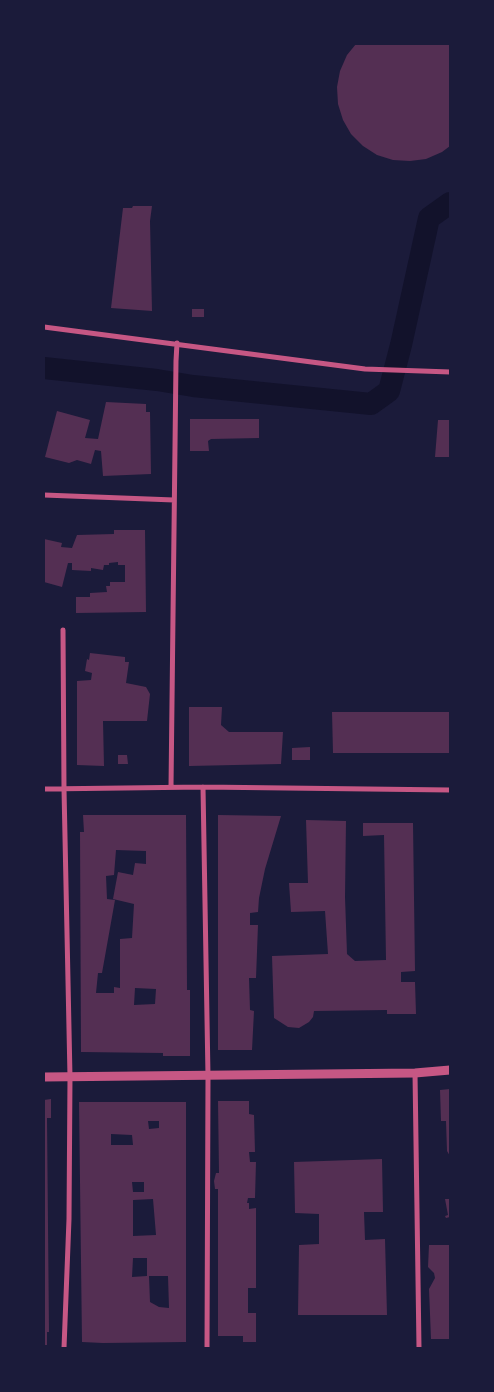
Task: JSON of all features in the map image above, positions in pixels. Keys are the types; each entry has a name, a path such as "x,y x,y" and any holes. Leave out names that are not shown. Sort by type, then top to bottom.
{"street":[{"path":"44,326 365,369 450,372"},
{"path":"170,787 177,343"},
{"path":"44,495 174,500"},
{"path":"63,630 70,1077 69,1219 64,1348"},
{"path":"203,787 208,1076 208,1348"},
{"path":"44,788 203,787 450,790"},
{"path":"44,1077 415,1073 450,1070"},
{"path":"415,1073 419,1348"}],"building":[{"path":"356,44 450,44 450,146 426,159 410,161 393,160 377,155 363,146 351,134 343,120 338,104 337,87 340,71 347,55"},
{"path":"133,206 152,206 150,221 152,311 111,308 123,208 132,208"},
{"path":"192,309 204,309 204,317 192,317"},
{"path":"106,402 146,404 146,412 150,412 151,474 103,476 101,451 95,450 91,464 77,460 69,463 45,457 57,411 90,420 85,438 98,439"},
{"path":"190,419 259,419 259,438 211,439 208,441 209,451 190,451"},
{"path":"438,420 450,420 450,457 435,457"},
{"path":"114,530 145,530 146,612 76,613 76,597 90,597 90,593 107,592 106,586 110,586 110,582 125,582 125,565 118,565 118,562 109,563 109,565 104,565 103,570 91,568 91,571 72,570 72,563 68,563 62,587 44,582 44,539 62,543 61,547 72,548 77,535 114,534"},
{"path":"90,653 125,657 125,662 129,662 126,683 146,687 150,694 147,721 103,721 104,766 77,765 77,681 91,680 92,673 85,671"},
{"path":"189,707 222,707 221,725 229,732 283,732 281,764 189,766"},
{"path":"332,712 450,712 450,753 333,753"},
{"path":"310,747 310,760 292,760 292,748"},
{"path":"118,755 127,755 128,764 118,764"},
{"path":"83,815 186,815 187,990 190,990 190,1056 163,1056 163,1053 81,1052 80,832 84,832","holes":["116,850 146,851 146,864 135,863 133,875 118,872 113,899 134,904 132,938 120,939 120,988 114,987 114,993 96,993 98,973 102,973 115,900 107,899 106,876 114,875","135,988 156,989 155,1004 134,1005"]},
{"path":"218,815 281,816 265,869 258,912 250,913 250,925 258,925 256,978 249,978 250,1010 254,1011 252,1050 218,1050"},
{"path":"306,820 346,821 345,897 347,954 355,961 386,960 384,835 363,836 363,823 413,823 415,971 401,972 401,982 415,982 416,1014 387,1014 387,1010 314,1011 313,1017 309,1022 299,1028 288,1027 274,1018 272,956 328,954 325,911 291,912 289,883 308,883"},
{"path":"450,1089 450,1156 447,1151 446,1121 441,1121 440,1090"},
{"path":"51,1099 51,1118 47,1118 49,1332 47,1332 47,1345 44,1345 44,1100"},
{"path":"218,1101 249,1101 249,1114 254,1115 255,1152 249,1152 250,1162 256,1162 255,1198 248,1198 247,1203 249,1203 249,1209 256,1208 256,1288 248,1288 248,1313 256,1313 256,1342 243,1342 243,1336 218,1336 218,1189 215,1189 214,1181 216,1173 219,1173"},
{"path":"79,1102 186,1102 186,1342 82,1342","holes":["148,1121 159,1121 159,1128 149,1129","111,1134 132,1135 133,1145 111,1145","132,1182 144,1182 144,1192 133,1192","153,1199 156,1235 133,1236 133,1200","133,1258 147,1258 147,1276 132,1277","149,1276 168,1276 169,1308 159,1307 150,1302"]},
{"path":"382,1159 383,1212 364,1212 365,1240 385,1239 387,1315 298,1315 299,1245 319,1244 319,1214 295,1213 294,1162"},
{"path":"445,1199 450,1199 450,1217 446,1218 445,1216 448,1215"},
{"path":"429,1245 450,1245 450,1339 431,1339 429,1289 435,1278 434,1273 428,1267"}],"waterway":[{"path":"44,368 157,380 193,386 371,404 389,391 429,218 450,203"}]}
